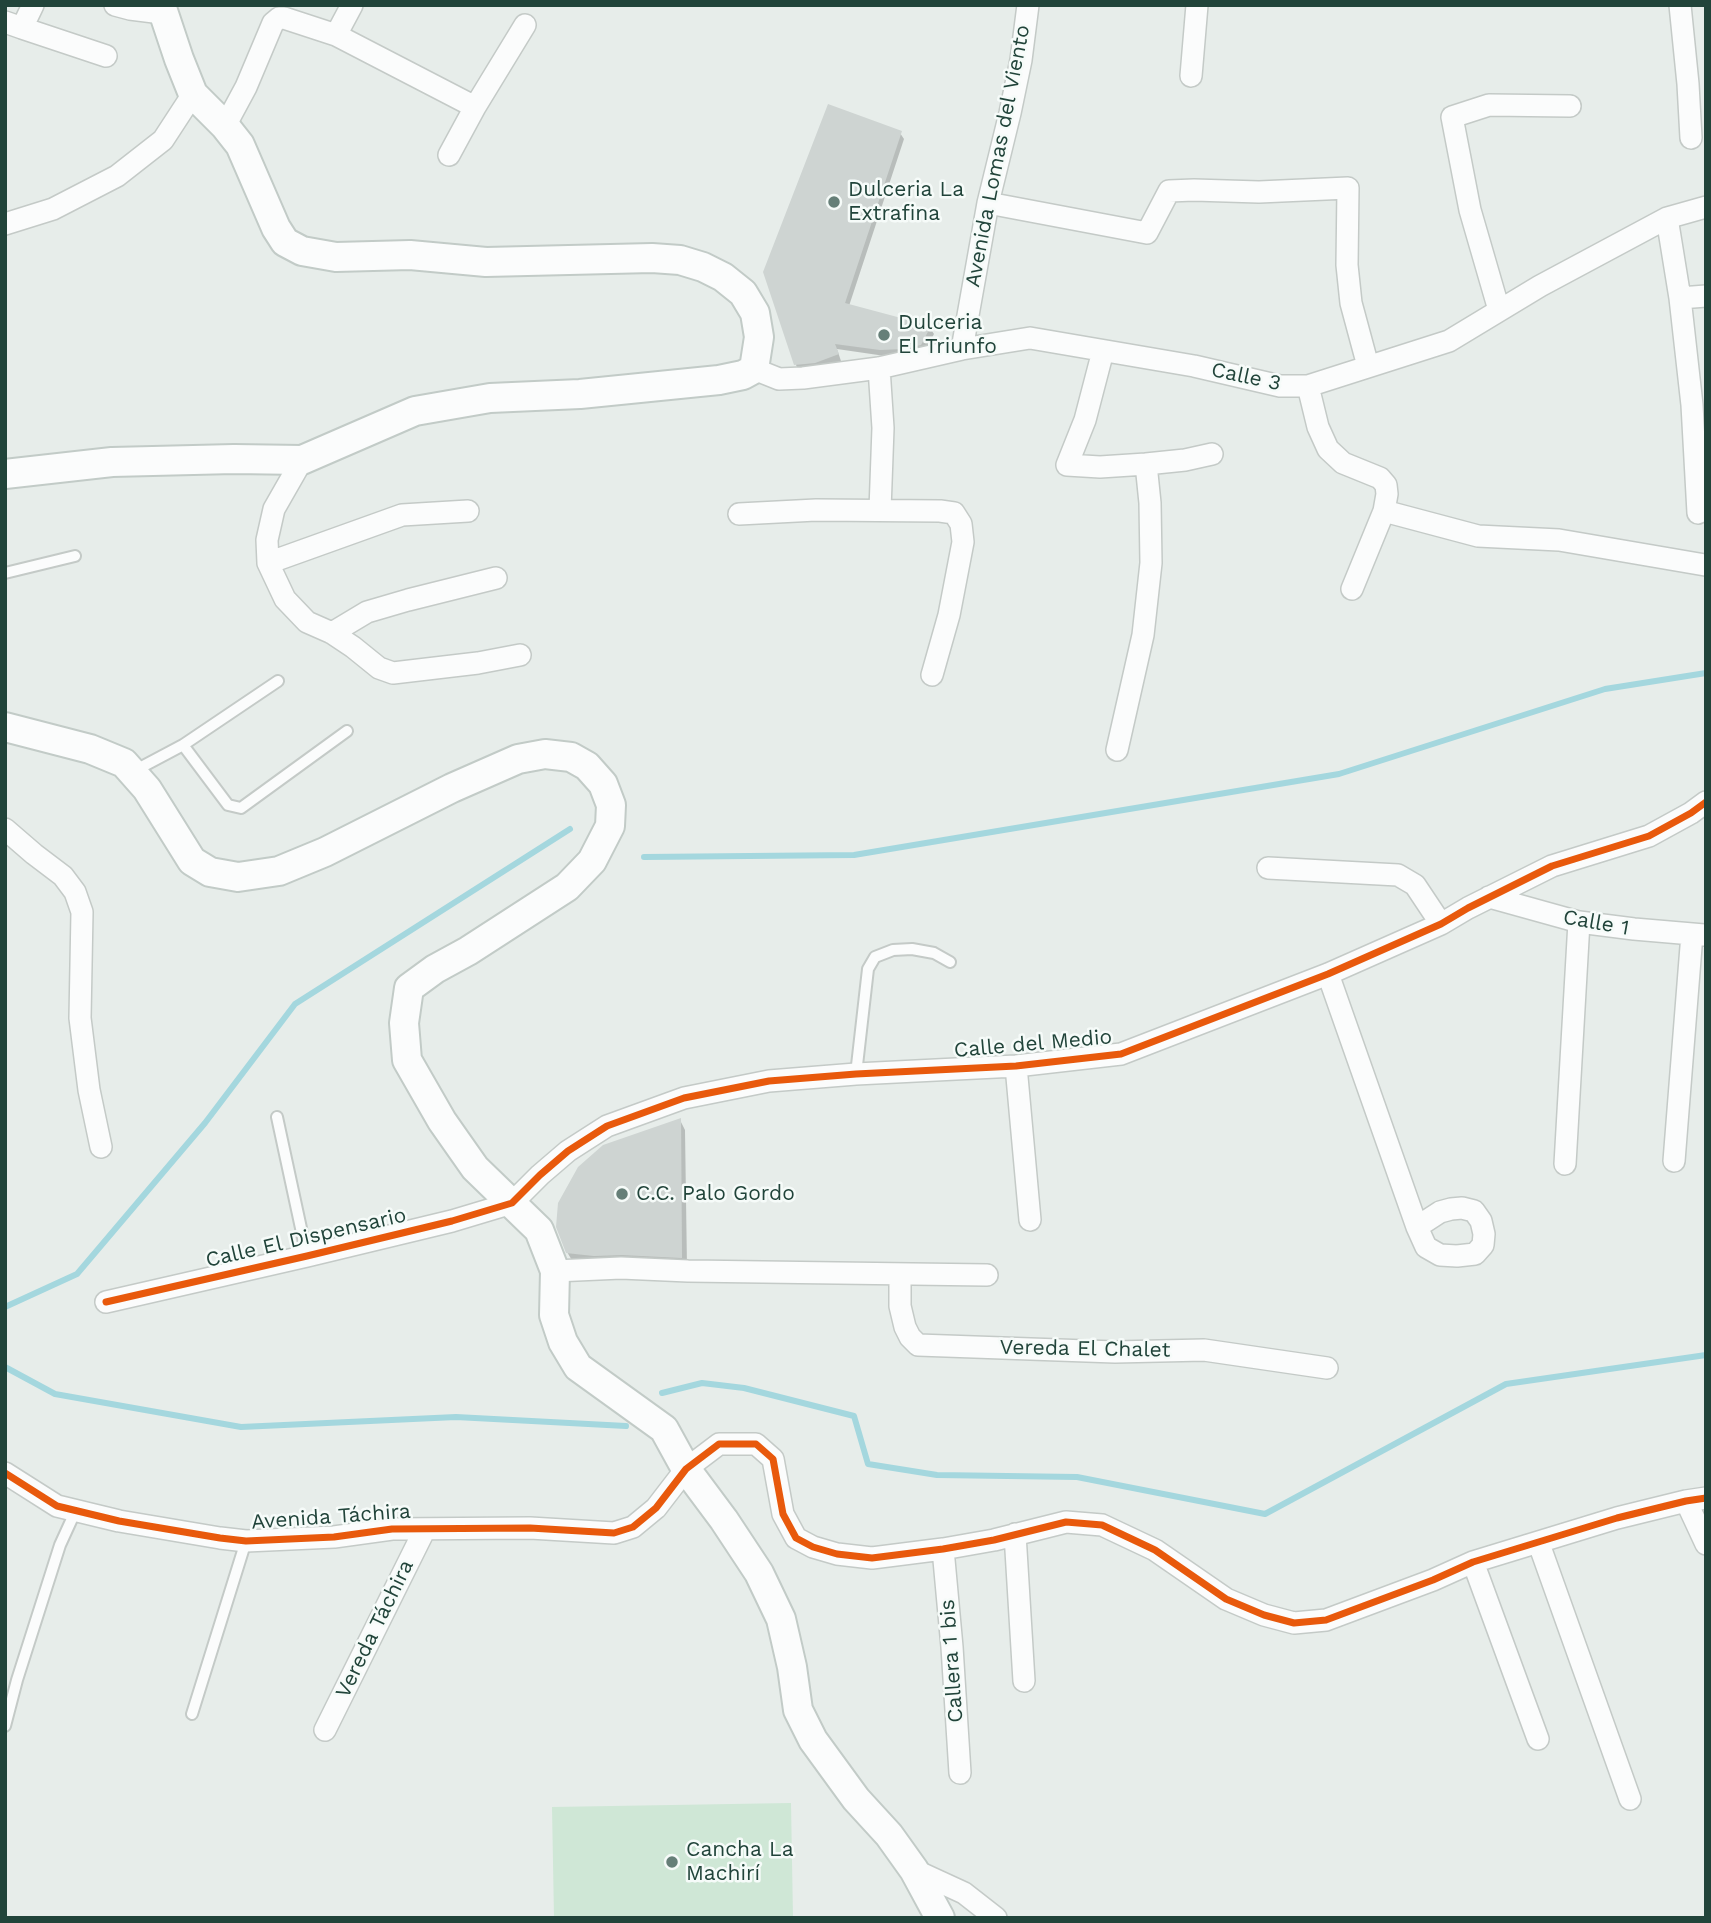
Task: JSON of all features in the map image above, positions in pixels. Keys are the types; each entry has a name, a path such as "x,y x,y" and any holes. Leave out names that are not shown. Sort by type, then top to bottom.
{"main road":[{"path":"5,474 112,462 302,460 415,411 491,398 580,394 719,380 743,375 754,369 759,337 755,313 743,293 723,277 680,260 652,258 486,262 410,255 336,257 302,251 285,242 276,228 240,145 193,94 162,9"},
{"path":"5,727 90,749 124,763 147,789 192,861 210,872 238,877 279,871 325,852 452,788 518,759 545,754 570,757 587,766 603,784 611,805 610,825 592,861 567,887 468,951 435,969 410,988 404,1023 407,1060 442,1121 475,1168 539,1230 555,1271 554,1315 563,1342 578,1367 664,1429 686,1469 760,1573 782,1619 798,1710 813,1740 856,1799 889,1835 914,1870 940,1918"}],"street":[{"path":"33,5 14,25 107,56"},
{"path":"115,5 130,9 162,9"},
{"path":"336,35 352,5"},
{"name":"Avenida Lomas del Viento","path":"962,349 988,203 1021,60 1028,5"},
{"path":"1191,76 1197,5"},
{"path":"1680,5 1696,60 1691,138"},
{"path":"225,126 246,87 273,23 279,18 336,35 475,107"},
{"path":"449,155 525,24"},
{"path":"5,224 53,209 117,176 163,140 193,94"},
{"path":"1499,310 1470,210 1452,117 1489,105 1570,106"},
{"path":"988,203 1147,233 1169,191 1259,192 1348,188 1347,265 1352,303 1368,366"},
{"name":"Calle 3","path":"754,369 779,379 803,378 879,368 962,349 1030,338 1194,366 1280,386 1308,386 1449,341 1499,310 1667,218 1706,207"},
{"path":"1667,218 1700,430 1699,513"},
{"path":"1680,298 1706,296"},
{"path":"1103,351 1085,420 1067,466 1146,464 1212,454"},
{"path":"879,368 883,428 880,510"},
{"path":"1308,386 1318,427 1328,449 1343,463 1380,478 1386,485 1384,511 1352,589"},
{"path":"302,460 274,509 267,540 268,563 285,599 307,622 332,633 379,668 393,673 520,655"},
{"path":"1117,750 1143,635 1151,563 1146,464"},
{"path":"739,514 816,510 954,513 961,524 963,542 949,615 932,675"},
{"path":"268,563 402,514 468,511"},
{"path":"1384,511 1478,536 1559,540 1705,565"},
{"path":"332,633 367,612 496,578"},
{"name":"Calle del Medio","path":"512,1203 568,1151 607,1126 684,1098 768,1081 1016,1066 1121,1054 1328,974 1441,924 1552,866 1649,836 1691,814 1706,802"},
{"path":"5,829 63,876 75,892 82,912 80,1018 89,1090 101,1147"},
{"path":"1269,868 1398,875 1415,885 1441,924"},
{"name":"Calle 1","path":"1489,897 1579,922 1699,935"},
{"path":"1565,1164 1579,922"},
{"path":"1674,1161 1699,935"},
{"path":"1328,974 1417,1227"},
{"path":"1016,1066 1030,1220"},
{"name":"Calle El Dispensario","path":"106,1302 452,1221 512,1203"},
{"path":"555,1271 621,1268 987,1275"},
{"name":"Vereda El Chalet","path":"900,1274 900,1306 905,1326 918,1345 1115,1352 1204,1350 1328,1368"},
{"name":"Avenida Táchira","path":"5,1473 57,1506 172,1531 246,1541 334,1537 392,1529 530,1528 614,1533 633,1527 656,1508 686,1469 719,1444 756,1444 773,1459 783,1514 796,1538 813,1547 836,1554 872,1558 943,1549 1066,1522 1102,1525 1155,1550 1226,1600 1294,1623 1326,1620 1473,1562 1617,1518 1696,1499"},
{"path":"1696,1499 1706,1544"},
{"name":"Vereda Táchira","path":"325,1730 425,1529"},
{"path":"1015,1534 1024,1681"},
{"path":"1539,1544 1630,1799"},
{"name":"Callera 1 bis","path":"943,1549 960,1773"},
{"path":"1473,1562 1538,1739"},
{"path":"914,1870 964,1893 996,1918"}],"lane":[{"path":"5,572 75,556"},
{"path":"132,772 183,745 278,681"},
{"path":"183,745 228,805 241,808 347,731"},
{"path":"856,1074 868,970 876,957 893,950 912,949 934,953 950,962"},
{"path":"277,1117 307,1256"},
{"path":"5,1726 60,1545 76,1510"},
{"path":"192,1714 246,1541"}],"green space":[{"name":"Cancha La Machirí","path":"791,1803 793,1918 554,1918 552,1807"}],"building":[{"name":"Dulceria La Extrafina","path":"828,104 902,131 845,303 931,326 921,345 880,350 835,344 839,354 815,363 794,365 763,272"},
{"name":"C.C. Palo Gordo","path":"681,1118 682,1258 566,1253 556,1227 558,1203 578,1167 603,1145"}],"waterway":[{"path":"644,857 854,855 1339,774 1605,689 1706,673"},
{"path":"5,1307 77,1274 205,1123 295,1004 570,829"},
{"path":"662,1393 702,1383 744,1388 854,1416 868,1464 937,1475 1077,1477 1265,1514 1506,1384 1706,1355"},
{"path":"5,1367 55,1394 241,1427 456,1417 626,1426"}],"cycle path":[{"path":"106,1302 452,1221 512,1203 568,1151 607,1126 684,1098 769,1081 1016,1066 1121,1054 1328,974 1441,924 1552,866 1649,836 1706,802"},
{"path":"5,1473 57,1506 119,1521 246,1541 334,1537 392,1529 530,1528 614,1533 633,1527 656,1508 686,1469 719,1444 756,1444 773,1459 783,1514 796,1538 813,1547 837,1554 872,1558 994,1540 1066,1522 1102,1525 1155,1550 1226,1599 1264,1615 1294,1623 1326,1620 1473,1562 1617,1518 1706,1498"}],"place":[{"name":"Dulceria La Extrafina","path":"834,202"},
{"name":"Dulceria El Triunfo","path":"884,335"},
{"name":"C.C. Palo Gordo","path":"622,1194"},
{"name":"Cancha La Machirí","path":"672,1862"}]}
